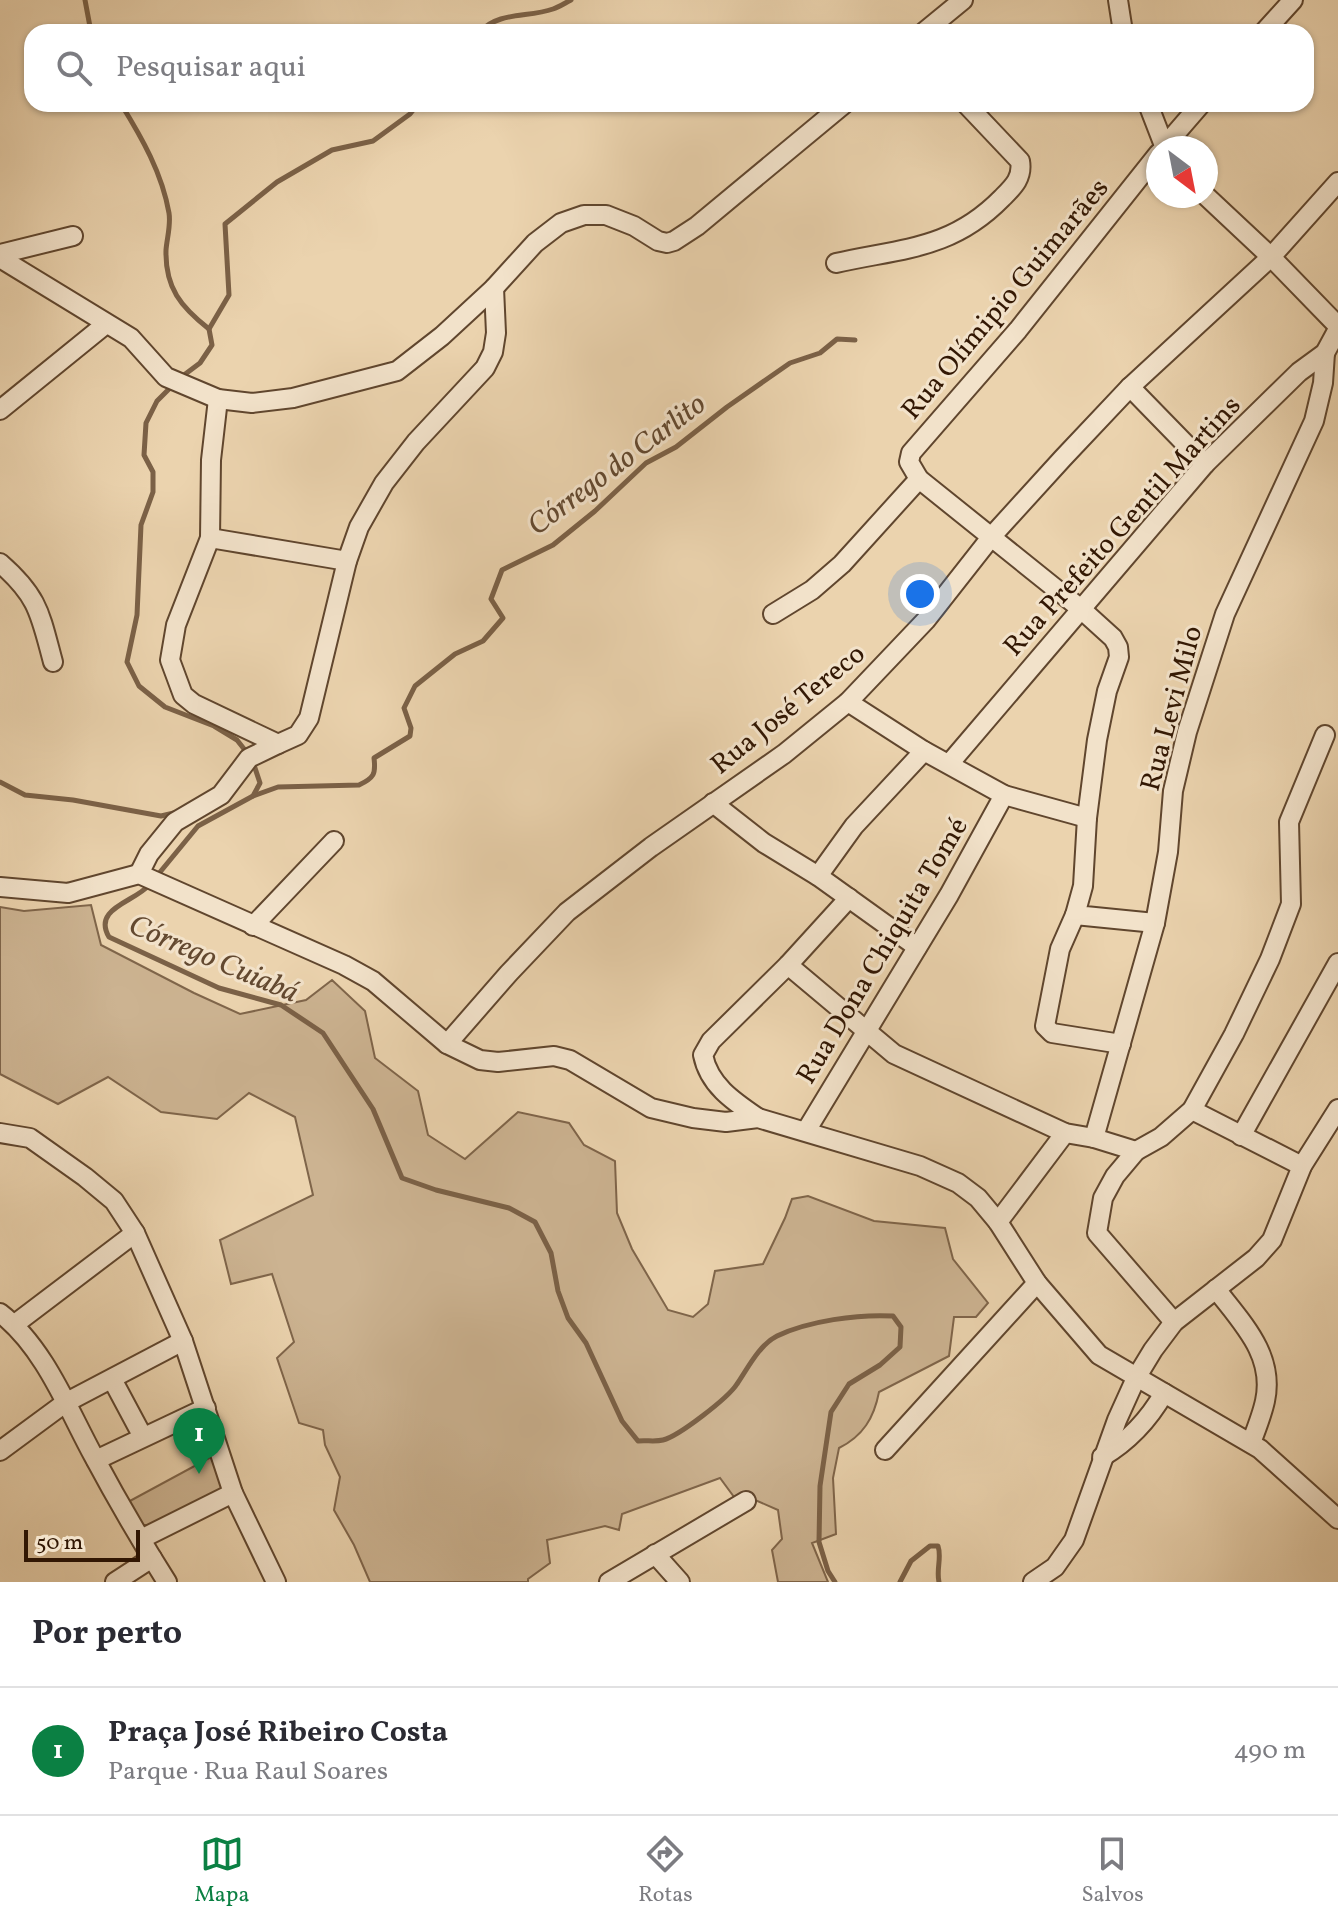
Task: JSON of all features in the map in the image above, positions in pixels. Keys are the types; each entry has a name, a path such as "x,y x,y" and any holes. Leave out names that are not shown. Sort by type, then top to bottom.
{"street":[{"path":"934,24 963,0"},
{"path":"1118,0 1122,24"},
{"path":"1271,24 1293,0"},
{"path":"0,256 131,338 166,377 183,386 218,399 252,403 293,398 397,371 442,336 548,232 561,223 584,215 606,215 634,226 658,241 674,241 697,226 834,112"},
{"path":"836,263 909,250 954,235 992,209 1015,185 1022,171 1020,161 974,112"},
{"path":"1150,112 1158,136"},
{"name":"Rua Olímipio Guimarães","path":"1173,136 1194,112"},
{"name":"Rua Olímipio Guimarães","path":"919,479 911,469 911,453 1018,330 1146,169"},
{"name":"Rua José Tereco","path":"447,1044 567,912 784,754 848,702 926,620 992,536 1130,387 1271,257 1338,182"},
{"path":"1218,207 1338,327"},
{"path":"0,256 73,236"},
{"path":"153,880 149,854 183,818 221,795 252,756 286,741 309,718 347,561 359,527 384,483 416,442 485,368 493,352 496,333 494,288"},
{"path":"0,410 106,324"},
{"name":"Rua Prefeito Gentil Martins","path":"949,764 1205,464 1299,372 1325,353 1338,327"},
{"name":"Rua Levi Milo","path":"1094,1138 1155,923 1168,852 1173,791 1187,732 1225,614 1314,421 1323,383 1325,353"},
{"path":"1130,387 1205,464"},
{"path":"218,399 211,460 210,538 176,625 170,660 183,695 194,704 286,741"},
{"path":"773,614 812,590 842,564 919,479 1113,638 1119,657 1107,691 1097,740 1087,818 1083,886 1075,915 1060,949 1045,1026 1052,1033 1121,1044"},
{"path":"210,538 347,561"},
{"path":"0,563 21,581 33,599 53,662"},
{"path":"848,702 924,751 1004,795 1087,818"},
{"path":"1174,1322 1097,1233 1103,1198 1115,1176 1136,1151 1161,1137 1192,1110 1234,1034 1286,922 1292,883 1289,822 1325,735"},
{"path":"818,876 854,826 924,751"},
{"name":"Rua Dona Chiquita Tomé","path":"806,1131 867,1034 1004,795"},
{"path":"713,803 764,843 818,876 917,947"},
{"path":"253,926 334,841"},
{"path":"0,887 68,893 153,880 344,965 373,981 447,1044 480,1060 498,1062 554,1056 570,1060 651,1108 726,1122 758,1118"},
{"path":"849,898 788,965 711,1041 703,1055 706,1072 720,1089 758,1118 920,1166 958,1183 978,1198 998,1222 1037,1283 1099,1355 1260,1449 1338,1519"},
{"path":"1075,915 1155,923"},
{"path":"1241,1136 1338,963"},
{"path":"788,965 894,1054 1065,1133 1136,1151"},
{"path":"693,1118 720,1089"},
{"path":"1033,1582 1055,1567 1074,1540 1102,1457 1136,1378 1174,1322 1256,1258 1272,1240 1302,1166 1338,1109"},
{"path":"1192,1110 1302,1166"},
{"path":"0,1133 30,1138 85,1177 114,1201 135,1233 183,1341 233,1493 276,1582"},
{"path":"998,1222 1065,1133"},
{"path":"135,1233 7,1319 46,1367 167,1582"},
{"path":"885,1450 1037,1283"},
{"path":"1216,1289 1255,1339 1264,1359 1267,1377 1265,1400 1251,1443"},
{"path":"0,1451 65,1403 183,1341"},
{"path":"112,1379 143,1437"},
{"path":"1102,1457 1135,1433 1152,1414 1164,1393"},
{"path":"96,1460 206,1408"},
{"path":"141,1539 233,1493"},
{"path":"609,1582 746,1501"},
{"path":"655,1554 680,1582"},
{"path":"115,1582 152,1558"}],"shaded area":[{"path":"91,905 101,945 240,1014 306,1000 332,980 365,1011 375,1058 418,1091 428,1135 465,1159 518,1112 569,1123 584,1145 615,1161 617,1213 632,1249 668,1310 693,1317 708,1304 715,1271 763,1264 792,1199 808,1196 874,1221 945,1228 953,1259 988,1303 976,1317 954,1317 949,1356 879,1392 866,1425 855,1438 839,1448 833,1478 836,1534 812,1543 828,1582 778,1582 772,1550 782,1539 778,1510 746,1496 737,1501 720,1478 622,1514 619,1530 605,1526 547,1540 550,1563 528,1582 370,1582 334,1510 340,1477 325,1445 323,1430 299,1423 277,1358 294,1342 272,1274 231,1284 220,1240 313,1195 295,1117 249,1093 217,1119 161,1112 108,1077 58,1104 0,1074 0,907 24,911"},
{"path":"213,1456 223,1491 154,1525 140,1525 128,1502"}],"waterway":[{"name":"Córrego Cuiabá","path":"85,0 90,24"},
{"path":"490,24 514,16 543,12 571,0"},
{"name":"Córrego Cuiabá","path":"126,112 150,156 166,198 169,218 166,263 172,286 190,313 209,329 212,345 200,363 180,378"},
{"path":"209,329 229,295 225,224 277,182 332,150 373,141 412,112"},
{"name":"Córrego do Carlito","path":"253,796 278,787 359,785 368,780 374,772 374,758 410,736 411,728 404,708 415,686 455,654 483,641 503,618 491,599 502,570 553,545 646,463 676,447 790,363 820,353 837,339 855,340"},
{"name":"Córrego Cuiabá","path":"173,385 157,401 146,423 144,455 153,472 153,492 141,525 137,615 127,662 139,686 165,707 214,726 237,740 248,754"},
{"name":"Córrego Cuiabá","path":"156,877 198,826 253,796 260,783 253,762"},
{"path":"0,782 25,795 161,816 178,812"},
{"name":"Córrego Cuiabá","path":"149,885 110,912 105,927 109,937 219,988 281,1005 323,1033 373,1109 402,1178 509,1208 535,1222 551,1253 558,1291 568,1318 586,1343 622,1421 638,1441 663,1440 703,1416 732,1390 759,1351 777,1336 803,1326 834,1320 893,1316 901,1327 900,1347 880,1365 849,1384 831,1412 820,1486 819,1542 828,1571 835,1582"},
{"name":"Córrego Cuiabá","path":"900,1582 911,1561 930,1546 938,1546 939,1582"}],"place":[{"name":"Praça José Ribeiro Costa","path":"199,1474"}]}
